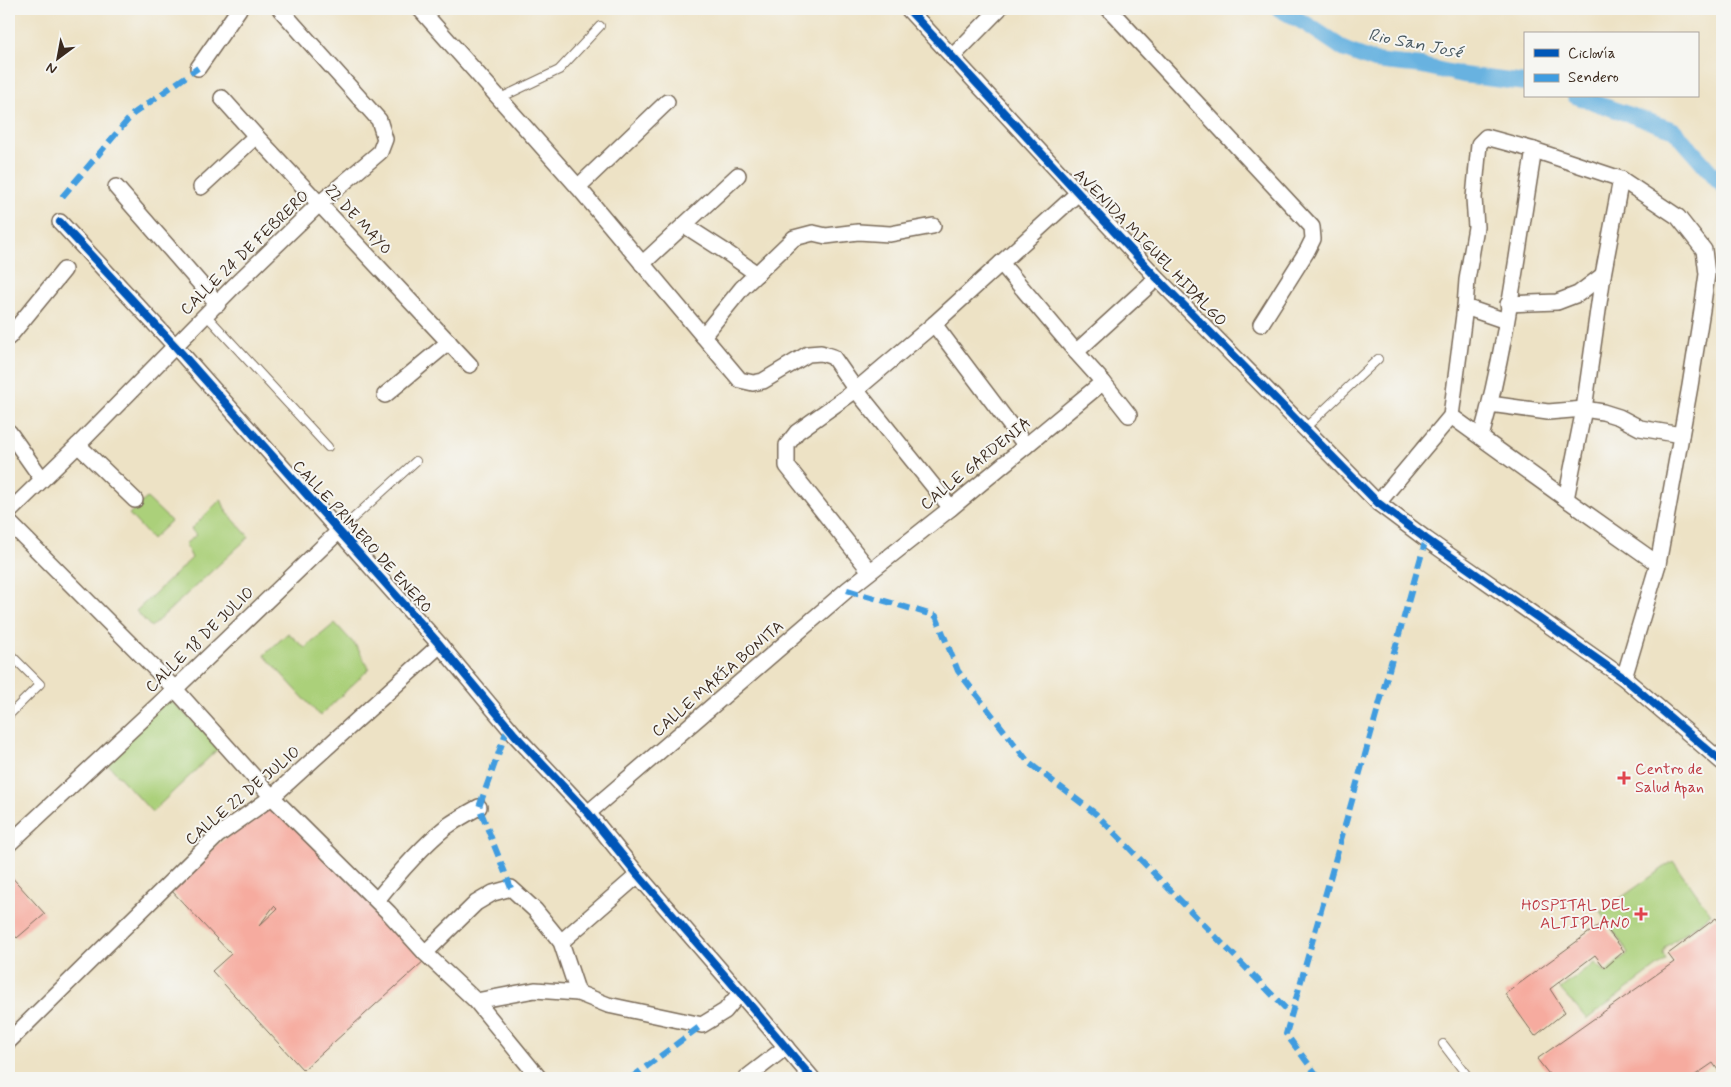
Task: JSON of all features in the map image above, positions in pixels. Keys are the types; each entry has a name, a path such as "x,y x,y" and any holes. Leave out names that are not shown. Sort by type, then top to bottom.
{"street":[{"path":"198,68 239,9"},
{"name":"CALLE 24 DE FEBRERO","path":"9,512 78,445 233,287 319,204 380,152 385,139 379,120 280,9"},
{"path":"420,9 578,187 740,380 753,383 763,381 808,354 821,353 833,357 856,390 951,508"},
{"name":"AVENIDA MIGUEL HIDALGO","path":"908,9 1157,278 1378,503 1624,678 1722,762"},
{"path":"952,57 999,9"},
{"path":"1109,9 1312,227 1313,239 1307,251 1261,324"},
{"name":"22 DE MAYO","path":"222,98 470,364"},
{"path":"578,187 667,102"},
{"path":"201,187 256,136"},
{"path":"1378,503 1451,416 1467,280 1476,227 1474,198 1479,144 1486,136 1621,179 1678,217 1704,250 1707,274 1682,435 1658,564 1624,678"},
{"path":"1481,437 1490,404 1506,321 1534,150"},
{"path":"642,264 738,175"},
{"path":"1566,499 1584,410 1603,275 1621,179"},
{"path":"116,187 218,304"},
{"path":"870,571 787,466 787,445 797,432 856,390 934,324 1078,193"},
{"name":"CALLE PRIMERO DE ENERO","path":"60,222 175,346 440,646 515,734 588,813 638,875 812,1078"},
{"path":"684,225 757,274"},
{"path":"703,336 742,288 794,238 813,233 826,236 858,232 890,234 933,226"},
{"path":"1001,263 1076,352 1104,382 1129,415"},
{"path":"9,337 64,270"},
{"path":"1508,304 1557,302 1578,294 1603,275"},
{"path":"1076,352 1157,278"},
{"path":"1465,307 1506,321"},
{"path":"934,324 1026,446"},
{"path":"385,395 449,342"},
{"name":"CALLE GARDENIA","path":"870,571 951,508 1104,382"},
{"path":"1490,404 1548,412 1584,410 1602,412 1618,417 1640,428 1682,435"},
{"path":"1451,416 1658,564"},
{"path":"9,432 42,479"},
{"path":"78,445 135,500"},
{"path":"9,522 175,689 272,797 377,900 425,953 476,1001 539,1078"},
{"name":"CALLE 18 DE JULIO","path":"9,844 175,689 338,532"},
{"name":"CALLE MARÍA BONITA","path":"588,813 870,571"},
{"name":"CALLE 22 DE JULIO","path":"9,1041 217,836 272,797 440,646"},
{"path":"377,900 403,868 424,847 447,827 479,807"},
{"path":"561,942 638,875"},
{"path":"425,953 476,903 492,893 510,888 535,910 561,942 578,993"},
{"path":"476,1001 535,990 578,993 608,1005 702,1025 725,1011 740,992"},
{"path":"746,1078 786,1047"}],"lane":[{"path":"498,99 559,70 600,26"},
{"path":"206,314 328,447"},
{"path":"1304,429 1378,359"},
{"name":"CALLE 18 DE JULIO","path":"338,532 416,461"},
{"path":"9,653 40,684 9,715"},
{"path":"1443,1044 1469,1078"}],"green space":[{"path":"147,498 171,521 152,539 129,514"},
{"path":"221,499 226,511 249,537 151,627 136,611 192,558 185,544 196,535 191,529"},
{"path":"335,623 357,647 369,669 320,716 264,655 288,633 305,648"},
{"path":"169,699 220,747 152,812 103,759"},
{"path":"1673,861 1711,914 1666,947 1663,954 1666,960 1587,1019 1560,989 1595,963 1606,972 1628,953 1601,912"}],"building":[{"path":"273,803 425,960 303,1070 212,971 231,954 170,889 215,846","holes":["274,906 277,909 259,926"]},
{"path":"9,874 45,914 17,938 9,929"},
{"path":"1716,918 1722,926 1722,1076 1713,1063 1691,1078 1552,1078 1537,1059 1674,962 1668,954"},
{"path":"1602,923 1624,951 1605,968 1595,955 1550,989 1565,1012 1535,1036 1505,994"}],"waterway":[{"name":"Rio San José","path":"1279,9 1308,25 1345,50 1375,61 1422,66 1463,75 1524,83"},
{"name":"Rio San José","path":"1581,98 1674,130 1722,185"}],"marked path":[{"path":"62,197 133,114 198,68"},
{"path":"1319,1078 1286,1034 1426,539"},
{"path":"847,590 936,616 958,671 1029,763 1096,814 1291,1014"},
{"path":"508,727 479,807 511,888"},
{"path":"631,1078 702,1025"}],"cycle path":[{"path":"908,9 1157,278 1378,503 1426,539 1624,678 1722,762"},
{"path":"60,222 175,346 440,645 515,735 588,813 638,875 812,1078"}],"place":[{"name":"Centro de Salud Apan","path":"1624,778"},
{"name":"H0SPITAL DEL ALTIPLAN0","path":"1641,914"}]}
